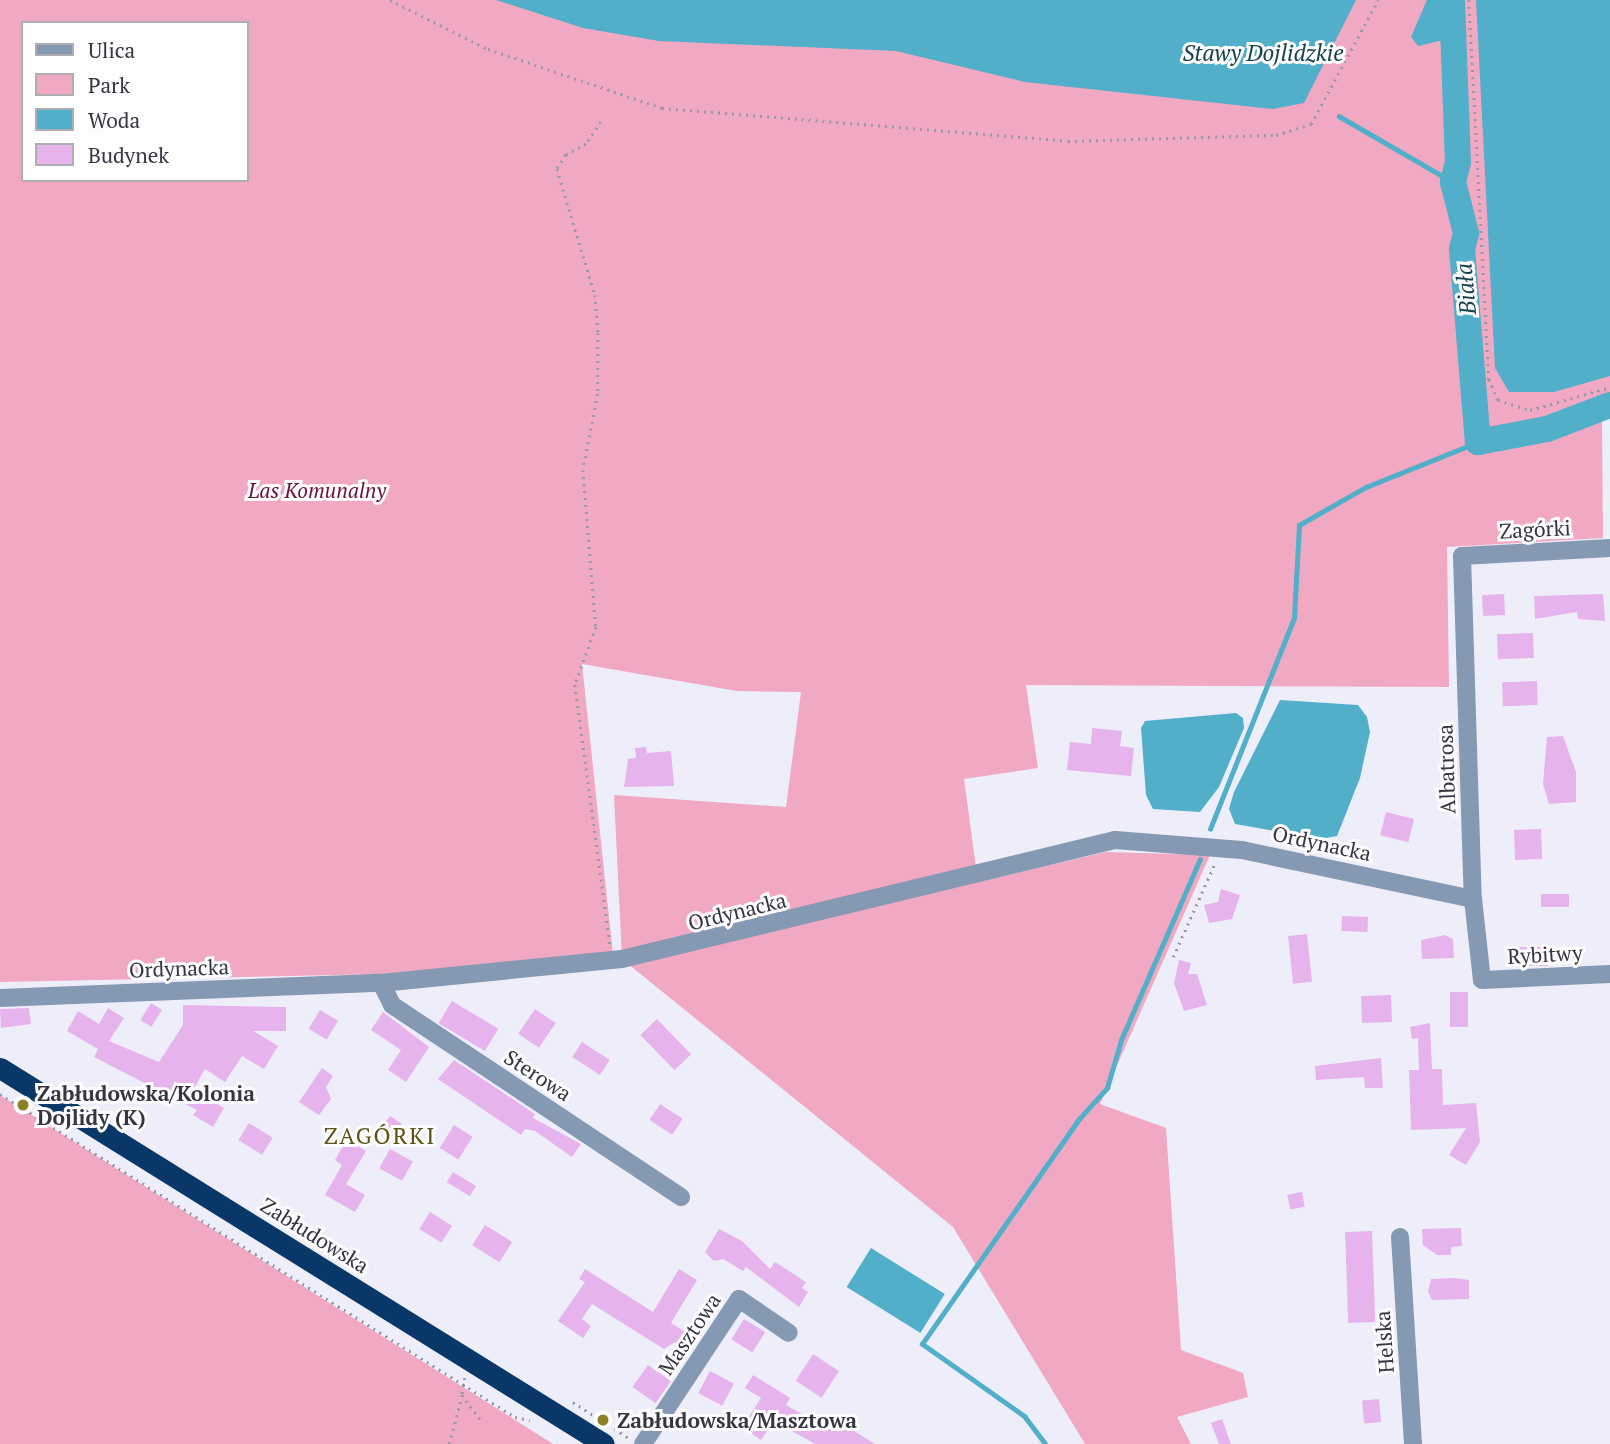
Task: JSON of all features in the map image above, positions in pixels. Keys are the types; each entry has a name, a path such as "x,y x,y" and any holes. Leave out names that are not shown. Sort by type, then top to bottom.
{"highway":[{"name":"Zabłudowska","path":"0,1068 604,1444"}],"street":[{"name":"Zagórki","path":"1462,556 1610,548"},
{"name":"Albatrosa","path":"1462,556 1473,899 1482,980"},
{"name":"Ordynacka","path":"0,998 381,983 612,960 705,943 1097,843 1136,839 1222,848 1473,899"},
{"name":"Rybitwy","path":"1482,980 1610,974"},
{"name":"Sterowa","path":"381,983 391,1005 681,1196"},
{"name":"Helska","path":"1400,1237 1413,1444"},
{"name":"Masztowa","path":"643,1444 739,1300 789,1333"}],"path":[{"path":"390,0 488,49 662,108 1068,141 1276,135 1311,124 1378,0"},
{"path":"1469,0 1489,379 1498,400 1530,411 1610,387"},
{"path":"601,122 586,144 566,155 557,169 595,295 598,334 598,394 583,470 596,627 575,685 612,960"},
{"path":"1173,957 1222,848"},
{"path":"0,1094 515,1417 534,1420"},
{"path":"449,1444 462,1395 462,1384 473,1363"},
{"path":"462,1395 482,1422"}],"green space":[{"name":"Las Komunalny","path":"0,0 1610,0 1610,417 1602,419 1603,538 1447,547 1449,687 1026,685 1038,768 964,779 978,882 1106,852 1210,855 1100,1104 1166,1128 1181,1350 1243,1373 1248,1397 1177,1417 1191,1444 1085,1444 953,1227 622,959 614,795 786,807 801,692 737,691 582,664 613,954 384,974 0,982"},
{"path":"0,1095 553,1444 0,1444"}],"water":[{"name":"Stawy Dojlidzkie","path":"496,0 1356,0 1304,103 1273,109 1025,82 896,51 659,41 583,28"},
{"path":"1427,0 1455,0 1454,49 1439,41 1418,46 1411,37"},
{"path":"1476,0 1610,0 1610,376 1554,392 1509,392 1495,368"},
{"path":"1280,700 1358,705 1367,717 1370,732 1360,778 1337,836 1320,839 1235,824 1229,809 1234,792"},
{"path":"1236,713 1243,718 1244,728 1219,787 1200,812 1153,809 1146,795 1141,728 1145,721"},
{"path":"871,1248 945,1294 920,1333 847,1287"}],"building":[{"path":"1504,594 1505,615 1483,616 1482,595"},
{"path":"1603,594 1605,621 1578,619 1577,612 1535,619 1534,596"},
{"path":"1533,633 1534,658 1498,659 1497,634"},
{"path":"1537,681 1538,705 1503,706 1502,682"},
{"path":"1092,728 1122,731 1120,746 1134,748 1131,776 1067,770 1070,742 1091,744"},
{"path":"1563,736 1576,772 1576,802 1549,804 1543,784 1547,737"},
{"path":"646,747 647,753 671,751 674,786 624,787 628,759 636,758 635,748"},
{"path":"1386,812 1414,819 1408,842 1380,835"},
{"path":"1541,829 1542,859 1515,860 1514,830"},
{"path":"1221,889 1240,895 1232,919 1209,923 1204,905 1218,902"},
{"path":"1541,894 1569,894 1569,907 1541,907"},
{"path":"1342,916 1368,917 1367,932 1341,931"},
{"path":"1307,934 1312,982 1293,984 1288,936"},
{"path":"1445,935 1453,939 1454,958 1422,959 1421,940"},
{"path":"1519,947 1548,947 1548,966 1519,966"},
{"path":"1179,960 1191,963 1188,974 1197,974 1207,1005 1184,1011 1174,983"},
{"path":"1450,992 1468,992 1468,1027 1450,1027"},
{"path":"1391,995 1392,1022 1362,1023 1361,996"},
{"path":"452,1001 498,1029 485,1051 439,1023"},
{"path":"151,1003 162,1010 151,1027 140,1020"},
{"path":"183,1005 286,1007 286,1031 253,1031 278,1046 264,1069 242,1056 225,1082 205,1069 193,1090 224,1108 213,1127 193,1115 197,1110 94,1057 98,1049 67,1031 78,1011 99,1024 108,1008 124,1018 109,1041 159,1062 183,1025"},
{"path":"29,1008 31,1024 1,1028 0,1009"},
{"path":"535,1009 556,1023 539,1048 518,1034"},
{"path":"320,1010 338,1021 327,1040 309,1029"},
{"path":"383,1012 429,1047 406,1082 388,1070 401,1050 371,1030"},
{"path":"657,1019 691,1054 674,1070 640,1035"},
{"path":"1430,1023 1432,1069 1442,1069 1443,1105 1476,1103 1480,1142 1466,1165 1449,1155 1466,1128 1411,1130 1409,1070 1419,1070 1418,1038 1412,1039 1410,1027"},
{"path":"582,1042 610,1060 600,1075 572,1057"},
{"path":"1381,1058 1383,1088 1365,1088 1364,1077 1316,1080 1315,1066"},
{"path":"454,1060 535,1114 533,1118 581,1144 572,1157 535,1131 525,1129 521,1135 438,1079"},
{"path":"322,1068 333,1076 326,1087 331,1099 319,1115 299,1102"},
{"path":"660,1104 683,1119 672,1135 650,1120"},
{"path":"390,1116 402,1124 392,1139 380,1131"},
{"path":"249,1123 273,1138 262,1155 238,1140"},
{"path":"454,1125 473,1137 458,1160 440,1148"},
{"path":"347,1139 366,1151 346,1184 365,1195 355,1212 325,1195 342,1165 335,1160"},
{"path":"390,1149 413,1162 402,1181 379,1168"},
{"path":"453,1172 476,1186 470,1196 447,1182"},
{"path":"1302,1192 1305,1207 1290,1210 1287,1195"},
{"path":"430,1212 452,1226 441,1243 419,1229"},
{"path":"485,1225 512,1242 499,1262 472,1245"},
{"path":"1461,1228 1462,1246 1451,1247 1451,1255 1437,1255 1423,1245 1422,1229"},
{"path":"719,1229 742,1241 770,1269 775,1262 806,1282 802,1288 808,1292 799,1307 746,1267 743,1271 723,1259 714,1261 705,1252"},
{"path":"1372,1231 1375,1322 1348,1323 1345,1232"},
{"path":"585,1269 653,1312 679,1269 697,1280 671,1323 697,1339 689,1350 675,1342 664,1349 592,1304 582,1319 591,1326 583,1338 558,1321 585,1282 579,1279"},
{"path":"1431,1279 1469,1280 1469,1299 1432,1300 1428,1291"},
{"path":"744,1319 765,1332 752,1353 731,1339"},
{"path":"813,1354 839,1371 822,1398 796,1381"},
{"path":"648,1365 671,1381 655,1403 633,1387"},
{"path":"710,1371 734,1384 722,1406 698,1393"},
{"path":"753,1375 790,1398 786,1405 829,1429 835,1419 875,1444 815,1444 774,1421 761,1440 742,1427 761,1398 745,1388"},
{"path":"1379,1399 1381,1422 1364,1423 1362,1400"},
{"path":"1222,1419 1231,1444 1219,1444 1211,1423"}],"waterway":[{"name":"Biała","path":"1452,0 1458,162 1453,182 1466,233 1462,249 1478,442 1547,429 1610,405"},
{"path":"1339,116 1453,182"},
{"path":"1210,829 1294,618 1299,525 1366,487 1478,442"},
{"path":"1045,1444 1025,1417 922,1344 1079,1119 1107,1088 1121,1040 1200,859"}],"place":[{"name":"Zabłudowska/Kolonia Dojlidy (K)","path":"23,1105"},
{"name":"Zabłudowska/Masztowa","path":"603,1420"}],"district":[{"name":"ZAGÓRKI","path":"380,1136"}]}
